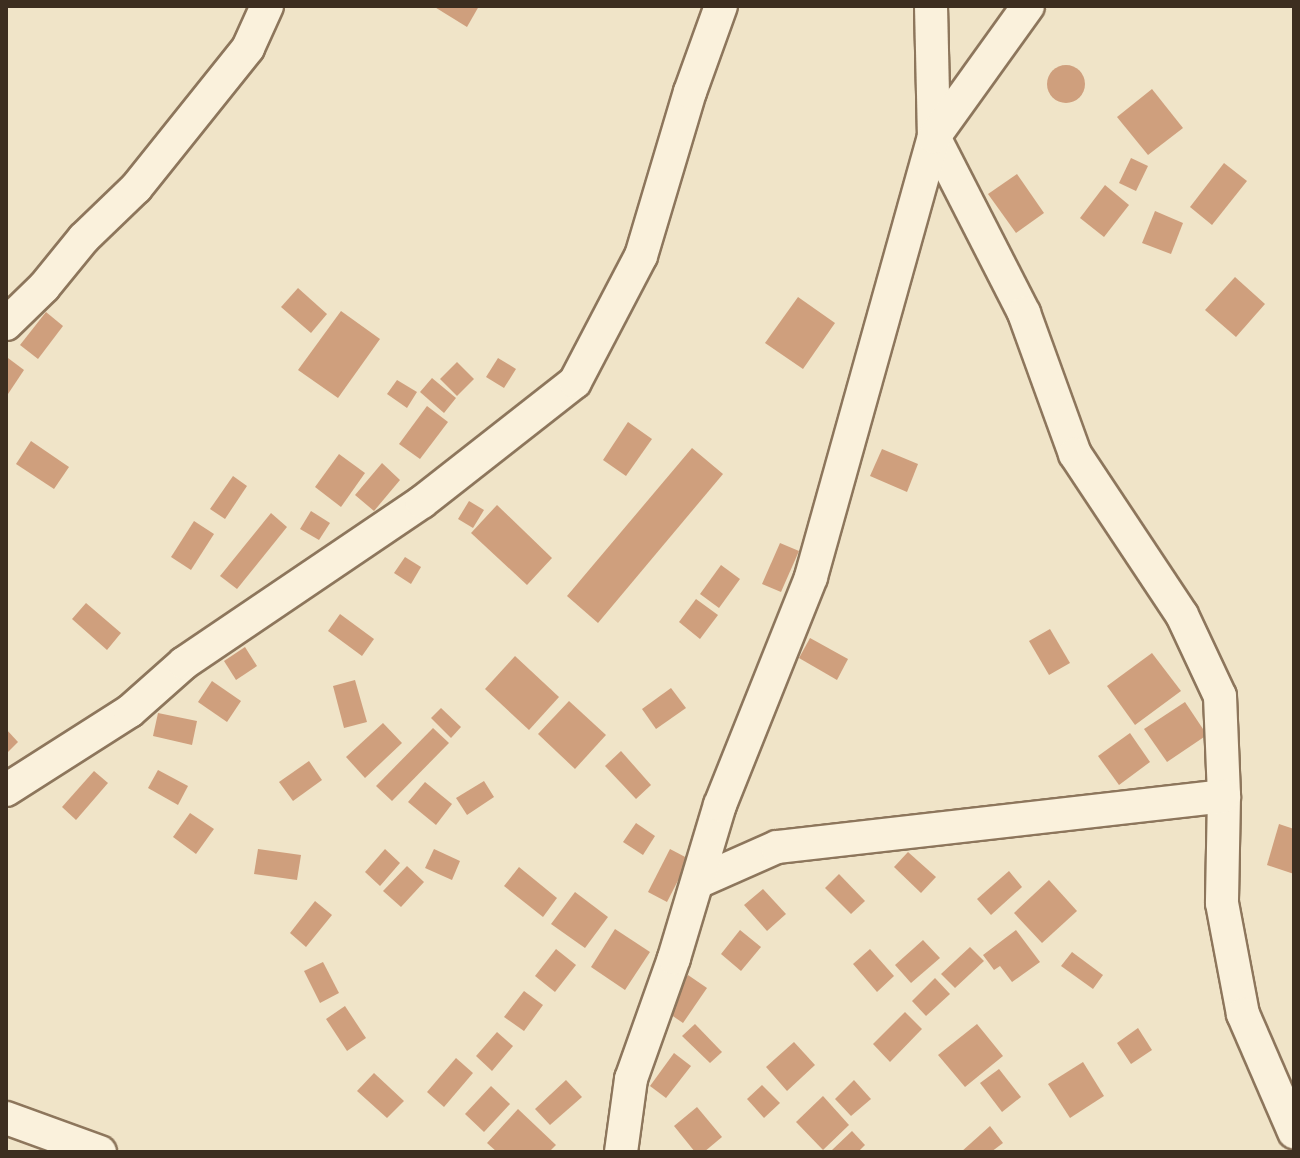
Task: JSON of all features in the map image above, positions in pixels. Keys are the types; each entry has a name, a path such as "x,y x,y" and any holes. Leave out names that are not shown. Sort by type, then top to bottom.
{"street":[{"path":"6,324 44,287 84,238 136,188 248,48 267,6"},
{"path":"6,790 130,711 184,663 422,502 575,382 641,256 690,92 721,6"},
{"path":"621,1152 631,1079 698,882 720,805 811,577 934,137 931,6"},
{"path":"934,137 1028,6"},
{"path":"934,137 1024,313 1075,454 1182,615 1220,696 1224,796 1222,903 1241,1006 1294,1132"},
{"path":"698,882 777,847 1224,796"},
{"path":"6,1118 100,1152"}],"building":[{"path":"433,6 479,6 467,27"},
{"path":"1066,65 1080,70 1085,84 1080,98 1066,103 1052,98 1047,84 1052,70"},
{"path":"1152,89 1183,128 1148,155 1117,117"},
{"path":"1131,158 1148,166 1136,191 1119,183"},
{"path":"1224,163 1247,181 1212,225 1190,207"},
{"path":"1017,174 1044,213 1016,233 988,194"},
{"path":"1105,185 1129,205 1104,237 1080,218"},
{"path":"1155,211 1183,223 1171,254 1142,243"},
{"path":"1235,277 1265,304 1236,337 1205,310"},
{"path":"298,288 327,314 311,333 281,307"},
{"path":"798,297 835,323 803,369 765,343"},
{"path":"341,311 380,339 338,398 298,370"},
{"path":"46,312 63,326 38,359 20,345"},
{"path":"8,358 24,370 6,397 6,361"},
{"path":"498,358 516,369 504,388 486,377"},
{"path":"457,362 474,379 457,396 440,379"},
{"path":"432,378 456,398 444,413 420,392"},
{"path":"397,380 417,392 407,408 387,394"},
{"path":"427,406 448,422 420,459 399,444"},
{"path":"628,422 652,439 626,476 603,460"},
{"path":"31,441 69,467 54,489 16,464"},
{"path":"692,448 723,474 598,623 567,596"},
{"path":"882,449 918,464 907,492 870,476"},
{"path":"339,454 365,473 341,507 315,487"},
{"path":"382,463 400,480 374,511 355,495"},
{"path":"233,476 247,486 225,519 210,509"},
{"path":"469,501 484,510 473,528 458,519"},
{"path":"497,505 552,558 527,585 471,533"},
{"path":"311,511 330,523 319,540 300,529"},
{"path":"271,513 287,527 237,589 220,576"},
{"path":"194,521 214,534 191,570 171,557"},
{"path":"780,543 799,551 781,592 762,584"},
{"path":"405,557 421,567 411,584 394,573"},
{"path":"721,565 740,579 719,608 700,594"},
{"path":"696,599 718,615 700,639 679,622"},
{"path":"86,603 121,633 107,650 72,619"},
{"path":"340,614 374,639 362,656 328,631"},
{"path":"1050,629 1070,663 1049,675 1029,641"},
{"path":"810,638 848,659 837,680 799,658"},
{"path":"245,647 257,666 236,680 224,661"},
{"path":"1152,653 1181,691 1135,725 1107,686"},
{"path":"515,656 559,697 529,730 485,689"},
{"path":"355,680 367,722 344,728 333,686"},
{"path":"212,681 241,701 227,722 198,702"},
{"path":"671,688 686,708 656,729 642,709"},
{"path":"569,701 606,735 575,769 538,734"},
{"path":"1185,702 1207,735 1167,762 1144,729"},
{"path":"441,708 461,727 451,738 431,718"},
{"path":"158,713 197,721 192,745 153,736"},
{"path":"383,723 402,743 365,778 346,757"},
{"path":"433,728 449,743 392,801 376,786"},
{"path":"6,729 18,742 6,754"},
{"path":"1130,733 1150,762 1119,785 1098,756"},
{"path":"621,751 651,785 636,799 605,766"},
{"path":"309,761 322,780 293,801 279,782"},
{"path":"158,770 188,786 178,805 148,788"},
{"path":"94,771 108,783 76,820 62,807"},
{"path":"484,781 494,797 467,815 456,798"},
{"path":"425,782 452,804 436,825 408,802"},
{"path":"190,813 214,829 196,854 173,837"},
{"path":"636,823 655,836 643,855 623,842"},
{"path":"1279,824 1294,829 1294,874 1267,865"},
{"path":"258,849 301,855 297,880 254,874"},
{"path":"385,849 400,863 380,886 365,872"},
{"path":"434,849 460,861 452,880 425,868"},
{"path":"670,849 689,859 667,902 648,892"},
{"path":"908,852 936,877 921,893 894,867"},
{"path":"407,866 424,882 401,907 383,891"},
{"path":"519,867 557,898 543,917 504,886"},
{"path":"1009,871 1022,887 991,915 977,899"},
{"path":"839,874 865,901 851,914 825,888"},
{"path":"1049,880 1077,911 1042,943 1014,913"},
{"path":"763,889 786,914 767,931 744,905"},
{"path":"575,892 608,917 585,948 551,924"},
{"path":"315,901 332,915 306,947 290,933"},
{"path":"615,929 650,952 625,990 591,967"},
{"path":"740,930 761,947 741,971 721,954"},
{"path":"1016,930 1040,962 1012,982 1000,966 994,970 983,955"},
{"path":"923,940 940,958 911,983 895,965"},
{"path":"970,947 984,961 955,988 941,974"},
{"path":"556,949 576,965 555,992 535,976"},
{"path":"870,949 894,976 877,992 853,964"},
{"path":"1072,952 1103,975 1093,989 1061,966"},
{"path":"323,962 339,993 320,1003 304,971"},
{"path":"688,975 707,988 683,1023 664,1010"},
{"path":"935,978 950,994 926,1016 912,1001"},
{"path":"524,991 543,1005 524,1031 504,1017"},
{"path":"345,1006 366,1038 347,1051 326,1019"},
{"path":"905,1012 922,1029 890,1062 873,1044"},
{"path":"695,1024 722,1052 710,1063 682,1036"},
{"path":"977,1024 1003,1056 965,1087 938,1055"},
{"path":"1138,1028 1152,1050 1131,1064 1117,1043"},
{"path":"497,1032 513,1046 492,1071 476,1056"},
{"path":"794,1042 815,1065 787,1091 766,1067"},
{"path":"674,1053 691,1066 666,1098 650,1086"},
{"path":"456,1058 473,1073 444,1107 427,1092"},
{"path":"1083,1062 1104,1096 1070,1118 1048,1084"},
{"path":"999,1069 1021,1097 1002,1112 980,1083"},
{"path":"374,1073 404,1101 387,1118 357,1091"},
{"path":"566,1080 582,1097 550,1125 535,1109"},
{"path":"854,1080 871,1099 851,1116 835,1099"},
{"path":"762,1085 780,1103 764,1118 747,1099"},
{"path":"491,1086 510,1104 484,1132 465,1114"},
{"path":"823,1096 849,1125 823,1150 796,1122"},
{"path":"697,1107 722,1137 704,1152 695,1152 674,1126"},
{"path":"518,1109 556,1145 549,1152 497,1152 487,1143"},
{"path":"990,1126 1003,1143 991,1152 961,1152"},
{"path":"852,1131 865,1145 858,1152 834,1152 832,1150"}]}
